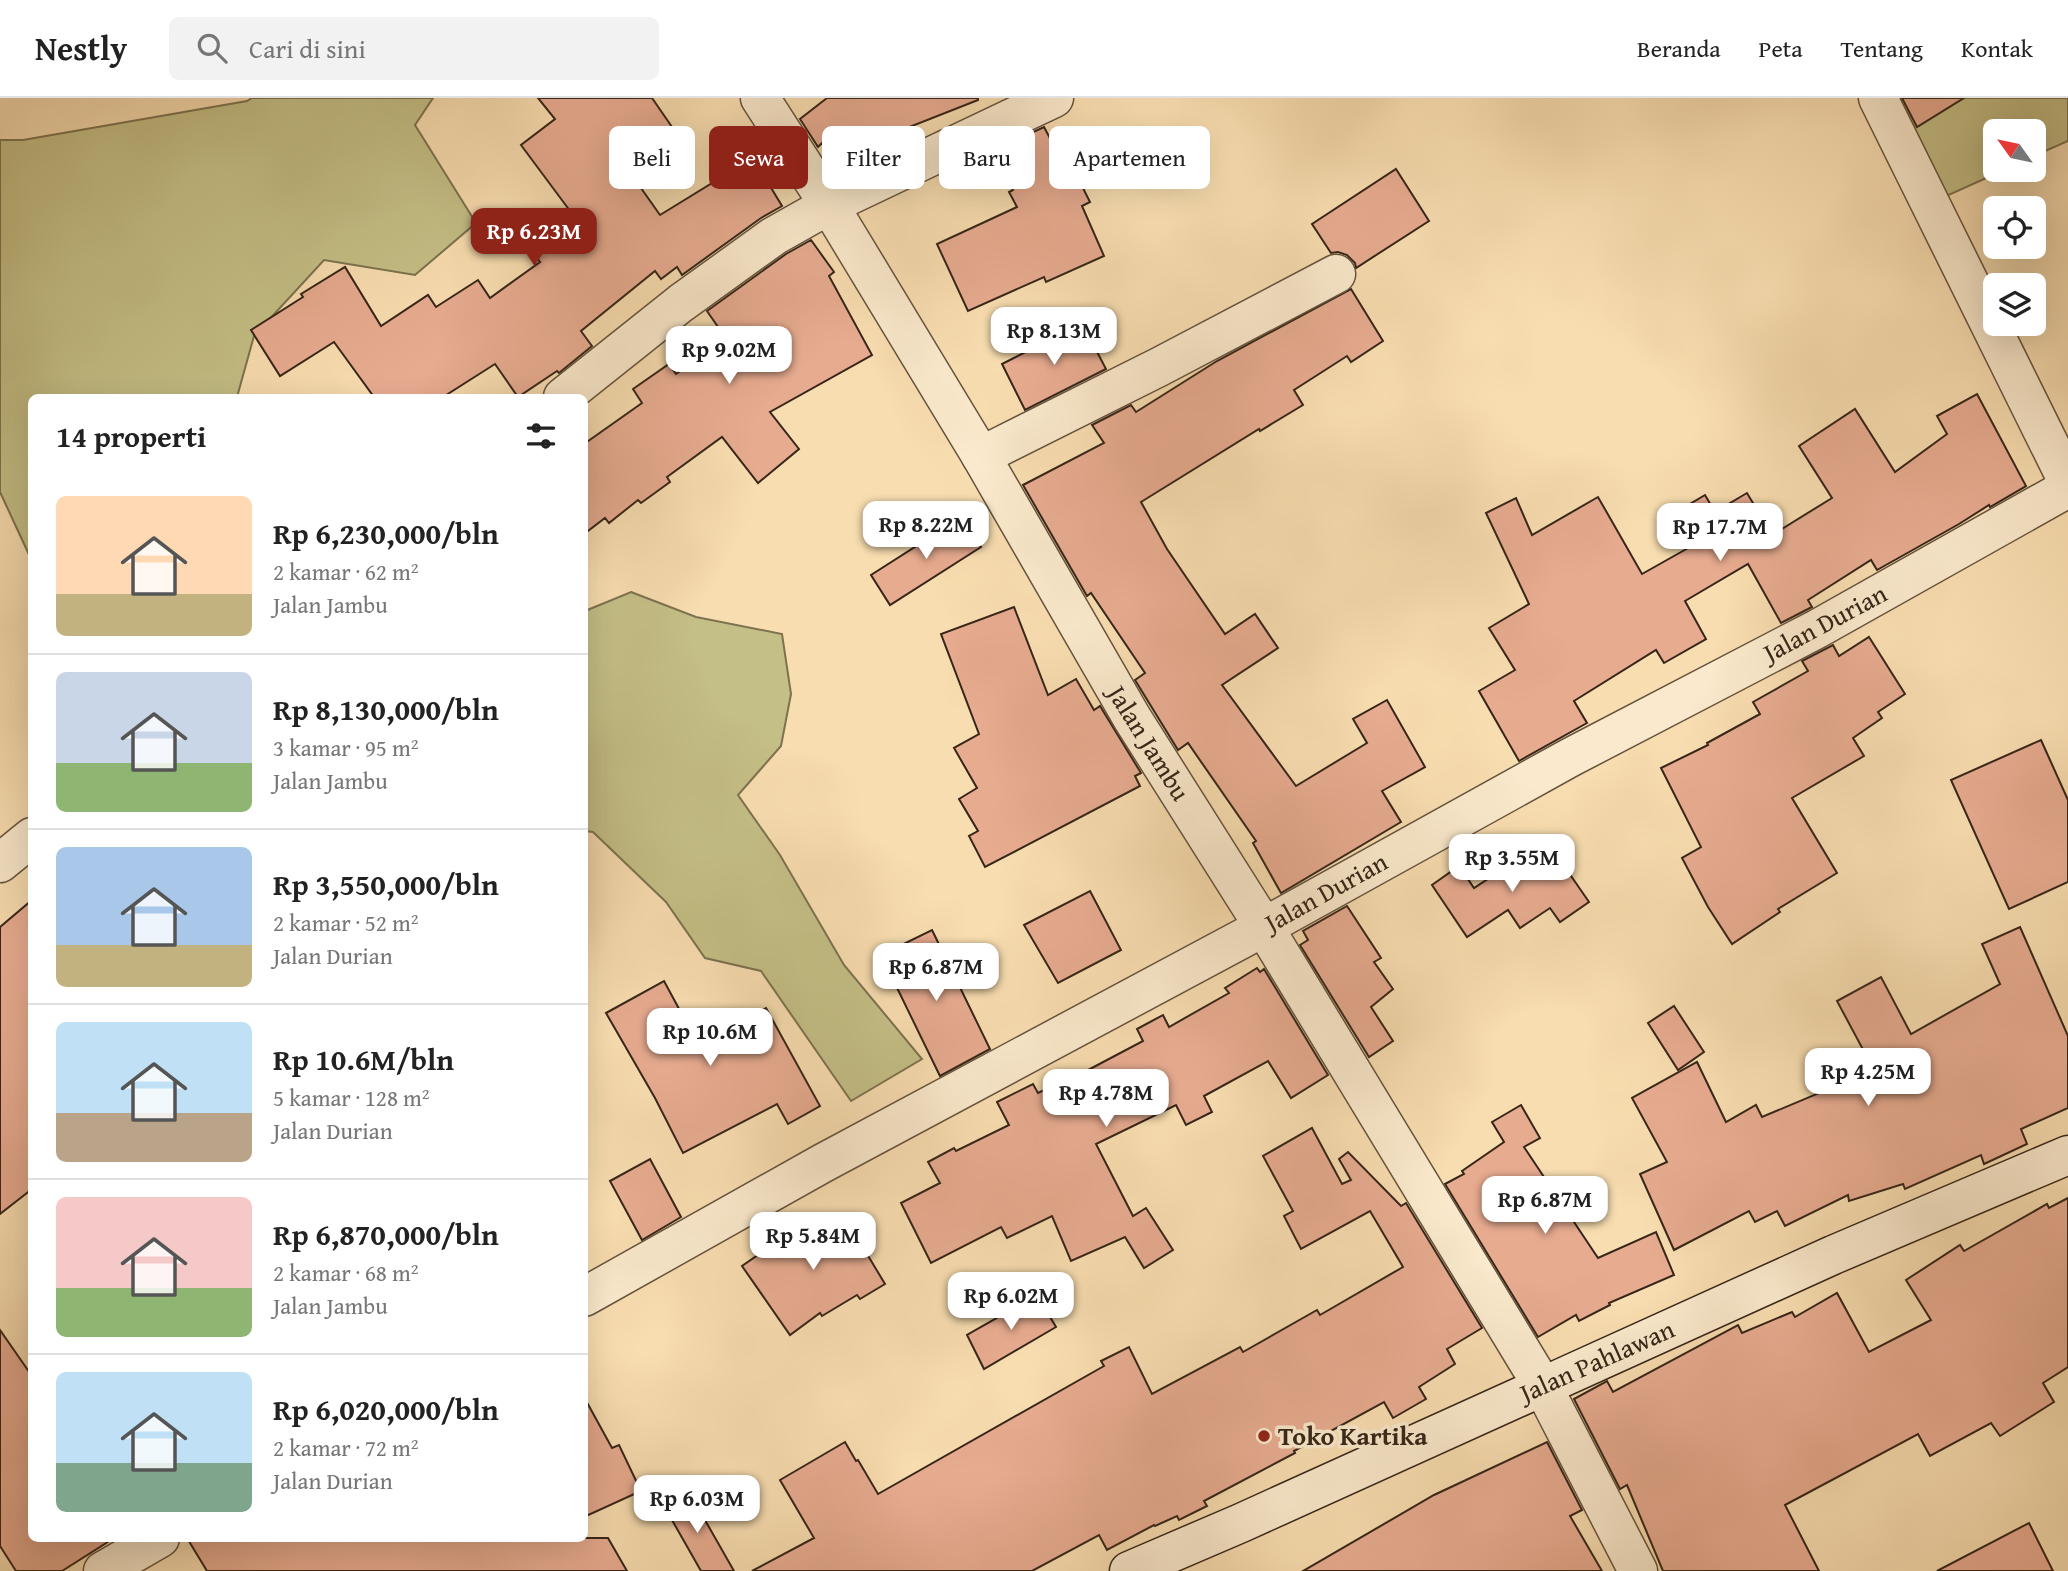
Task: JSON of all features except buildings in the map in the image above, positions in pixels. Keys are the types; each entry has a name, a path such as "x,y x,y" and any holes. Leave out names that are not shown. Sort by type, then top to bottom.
{"street":[{"name":"Jalan Jambu","path":"760,98 829,205 981,456 1132,719 1264,927 1542,1385 1638,1571"},
{"path":"567,394 681,303 774,236 829,205 1054,98"},
{"path":"1878,98 2068,482"},
{"path":"981,456 1336,274"},
{"name":"Jalan Durian","path":"588,1295 823,1163 1264,927 1571,757 1817,629 2068,488"},
{"path":"0,863 28,840"},
{"name":"Jalan Pahlawan","path":"1129,1571 1833,1255 2068,1155"},
{"path":"103,1571 153,1542"}],"shaded area":[{"path":"252,98 433,98 415,125 476,223 415,275 324,260 254,336 238,394 28,394 28,553 0,492 0,140 23,140"},
{"path":"1893,98 2068,98 2068,141 2046,151 2046,119 1983,119 1983,179 1942,198"},
{"path":"631,592 696,617 782,634 791,694 781,746 738,795 780,855 844,965 922,1059 851,1101 761,971 705,958 666,902 593,832 588,831 588,610"}],"place":[{"name":"Toko Kartika","path":"1264,1436"}]}
